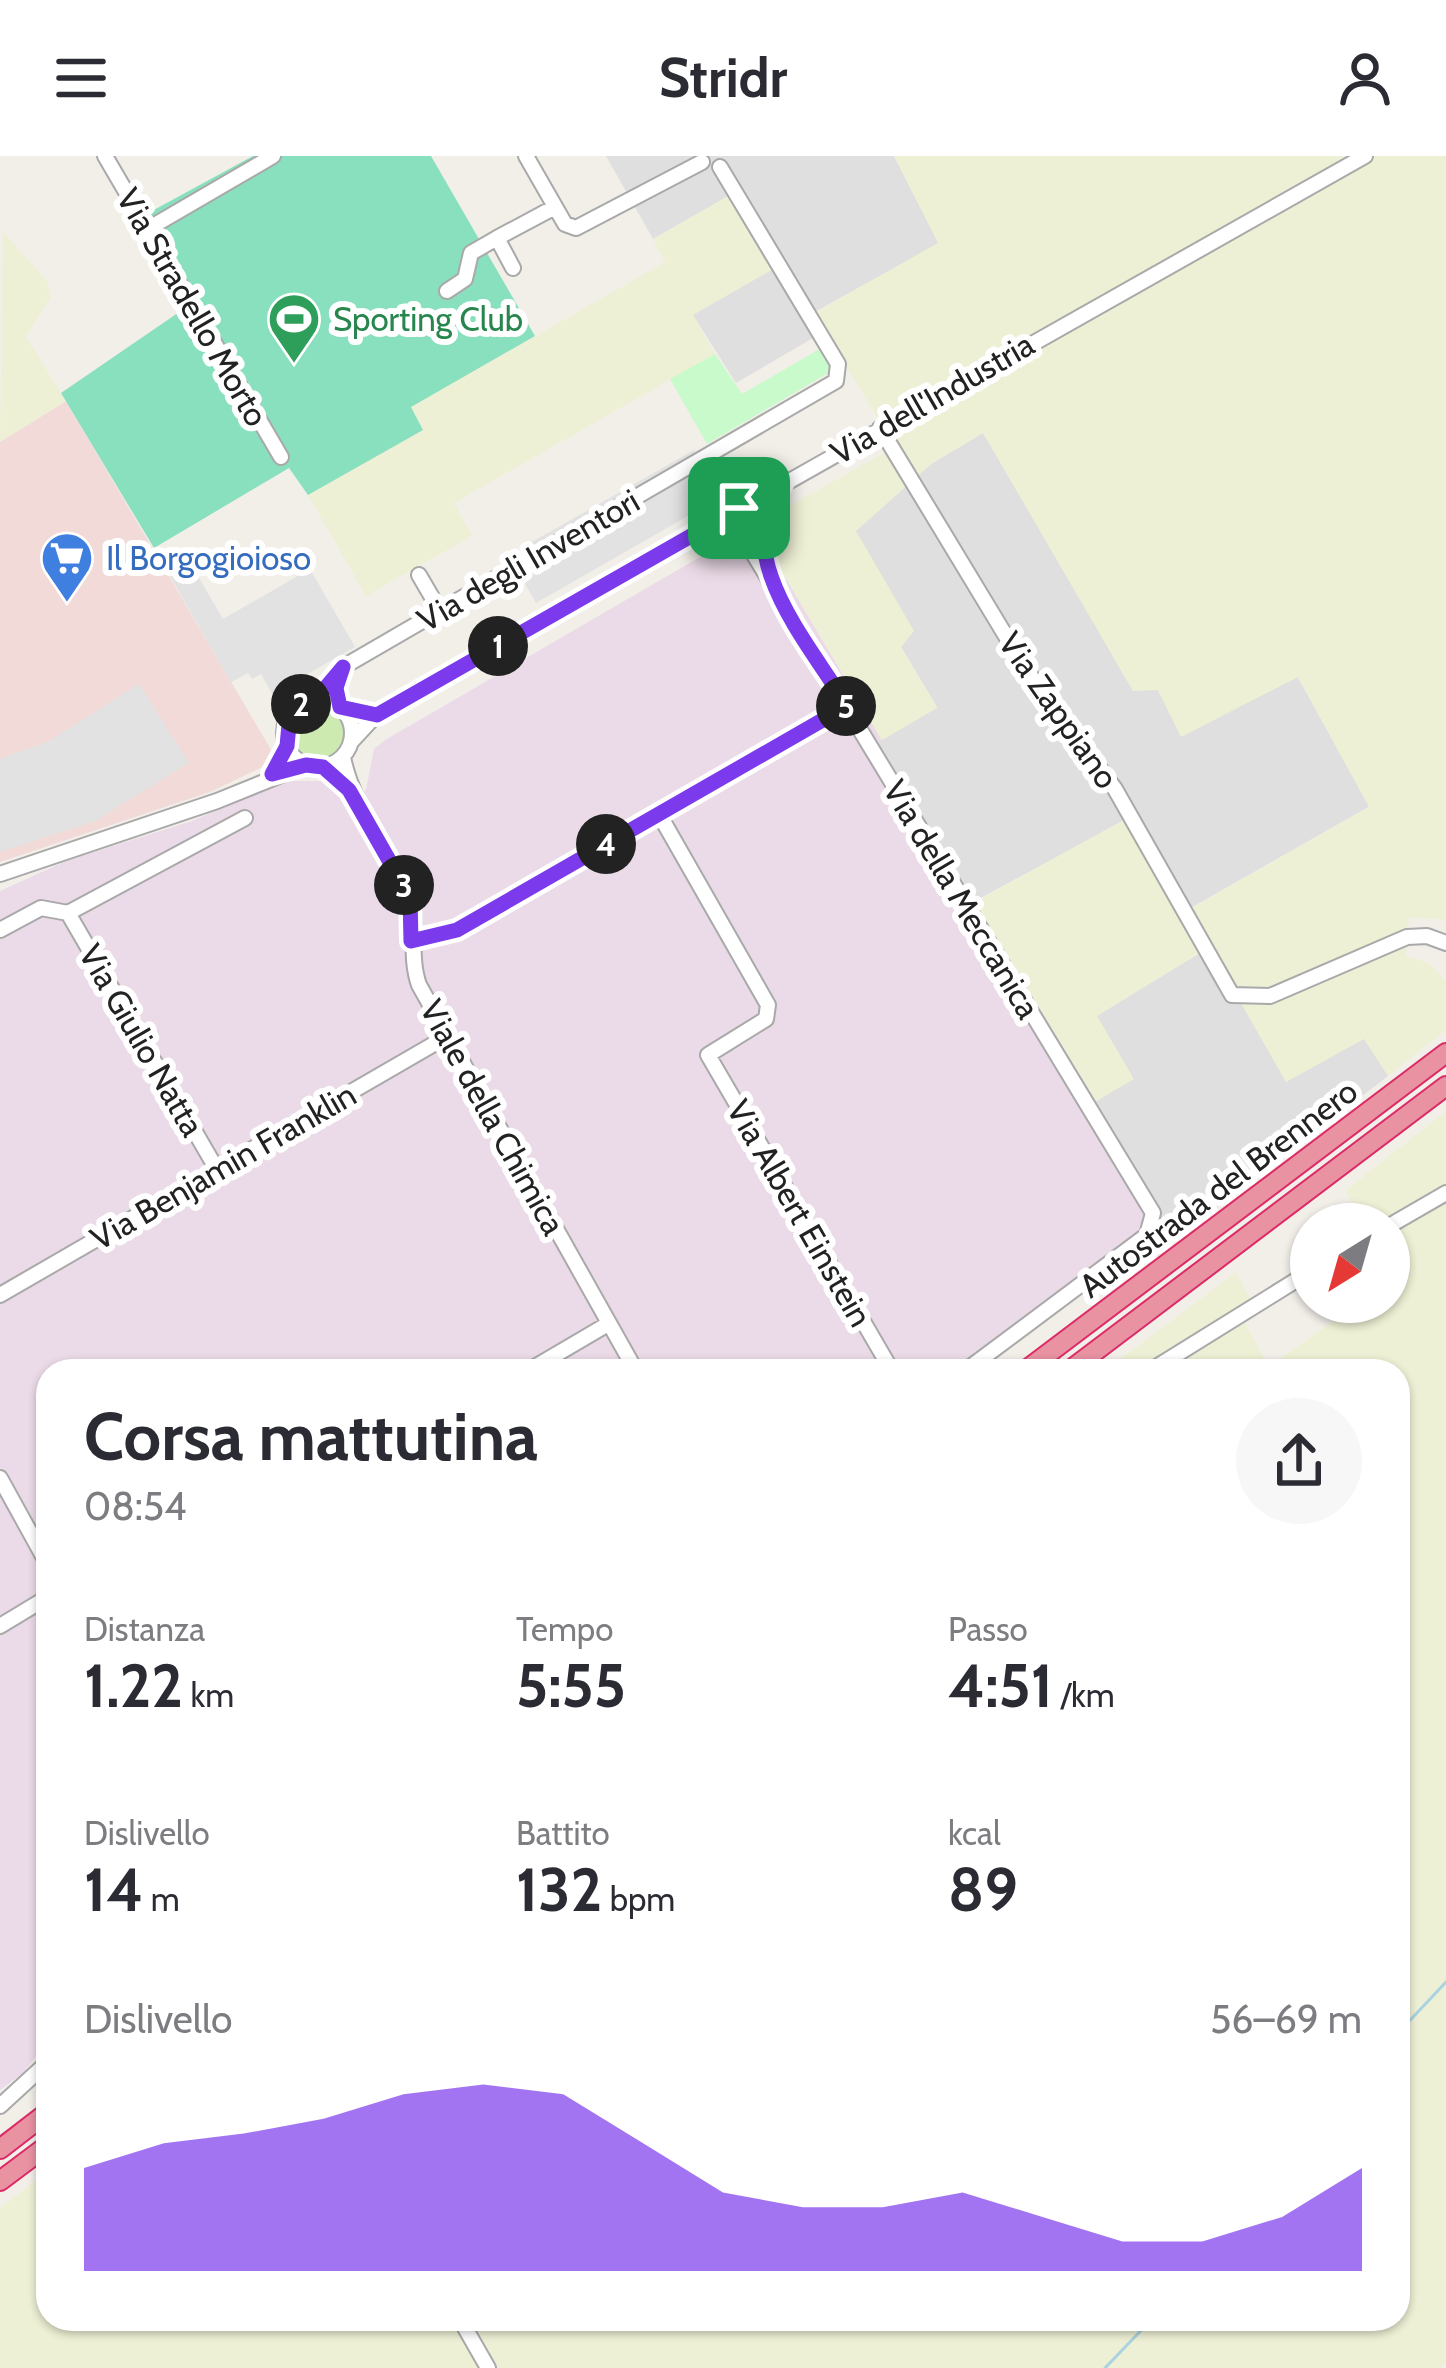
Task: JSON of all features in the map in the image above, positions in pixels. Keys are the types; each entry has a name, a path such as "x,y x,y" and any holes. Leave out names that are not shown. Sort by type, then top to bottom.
{"highway":[{"name":"Autostrada del Brennero","path":"1041,1359 1446,1053"},
{"name":"Autostrada del Brennero","path":"1085,1359 1446,1085"},
{"path":"0,2149 36,2121"},
{"path":"0,2182 36,2154"}],"street":[{"name":"Via Stradello Morto","path":"105,156 281,457"},
{"path":"146,230 273,156"},
{"path":"526,156 565,224 576,228 701,159 723,162"},
{"name":"Via dell'Industria","path":"351,742 377,715 1365,156"},
{"name":"Via degli Inventori","path":"316,699 343,667 836,381 838,364 723,162"},
{"path":"447,291 465,279 471,253 555,207"},
{"path":"497,238 513,268"},
{"name":"Via Zappiano","path":"880,428 1028,671 1115,789 1232,995 1270,996 1407,937 1427,936 1446,943"},
{"path":"739,508 760,530 782,484"},
{"name":"Via della Meccanica","path":"739,508 738,528 1151,1205 1151,1227 980,1359"},
{"name":"Via della Meccanica","path":"760,530 766,569"},
{"name":"Via della Meccanica","path":"688,538 729,537 766,569"},
{"path":"419,575 440,611"},
{"path":"0,874 217,801 272,774 306,765 323,767 343,757 351,742 351,725 336,688 343,667"},
{"path":"272,774 287,746 290,714 316,699 377,715"},
{"path":"411,941 457,930 847,706"},
{"path":"287,746 306,765"},
{"name":"Viale della Chimica","path":"343,757 349,790"},
{"name":"Viale della Chimica","path":"323,767 349,790 410,897 413,970 446,1037 629,1359"},
{"name":"Via Albert Einstein","path":"659,814 768,1005 766,1019 708,1055 885,1359"},
{"path":"0,930 41,908 68,914 245,818"},
{"name":"Via Giulio Natta","path":"68,914 216,1168"},
{"name":"Via Benjamin Franklin","path":"0,1295 446,1037"},
{"path":"1410,1214 1446,1193"},
{"path":"1169,1359 1290,1284"},
{"path":"548,1359 608,1324"},
{"path":"0,1478 36,1543"},
{"path":"0,1626 36,1605"},
{"path":"0,2106 36,2073"},
{"path":"467,2331 488,2368"}],"shaded area":[{"path":"606,156 894,156 939,243 815,312 825,331 736,383 693,315 732,194 653,239"},
{"path":"66,401 277,760 210,792 0,862 0,442"},
{"path":"983,433 1158,690 1182,736 1297,676 1370,806 1182,913 1129,818 964,907 872,745 937,707 901,647 855,531 931,464"},
{"path":"694,450 721,497 536,603 509,555"},
{"path":"719,546 745,558 769,589 786,579 882,740 873,745 965,907 975,902 1096,1101 1089,1107 1158,1222 968,1359 36,1359 36,2056 0,2090 0,891 66,861 192,821 283,781 324,781 346,802 366,790 374,749"},
{"path":"181,547 223,619 310,569 355,647 272,694 261,674 252,679 248,673 231,682 160,559"},
{"path":"139,684 189,763 93,822 0,852 0,759 49,741"},
{"path":"1210,947 1365,1038 1388,1076 1171,1243 1089,1106 1133,1078 1096,1016"}],"green space":[{"name":"Sporting Club","path":"253,156 431,156 535,336 411,407 423,430 308,495 289,468 154,548 61,393 188,306 139,218"},
{"path":"894,156 1446,156 1446,920 1409,917 1406,956 1429,963 1446,981 1446,1030 1388,1076 1364,1039 1286,1082 1209,947 1097,1016 1134,1079 1096,1101 975,902 1129,817 1183,913 1369,807 1298,677 1181,737 1158,690 1133,691 983,433 931,464 856,531 914,631 901,647 937,708 882,740 781,570 772,552 789,506 895,447 814,313 938,243"},
{"path":"732,194 775,268 693,315 715,354 454,503 472,536 366,596 308,495 423,430 411,407 665,262 653,239"},
{"path":"3,232 48,282 50,298 26,337 66,401 0,442"},
{"path":"823,347 835,369 707,444 670,379 715,354 742,394"},
{"path":"319,706 339,714 347,734 339,754 319,762 299,754 291,734 299,714"},
{"path":"1446,1111 1446,2363 1439,2368 0,2368 0,2208 36,2180 36,2331 1410,2331 1410,1359 1280,1359 1330,1323 1410,1323 1410,1203 1351,1203 1346,1190"},
{"path":"1236,1272 1253,1304 1240,1313 1265,1359 1120,1359"}],"waterway":[{"path":"1410,2020 1446,1982"},
{"path":"1105,2368 1140,2331"}],"place":[{"name":"Sporting Club","path":"294,365"},
{"name":"Il Borgogioioso","path":"67,604"}],"route":[{"path":"782,484 760,530 766,569 847,706 457,930 411,941 410,897 349,790 323,767 306,765 272,774 287,746 284,735 290,714 316,699 343,667 336,688 340,707 377,715 739,508 782,484"}]}
